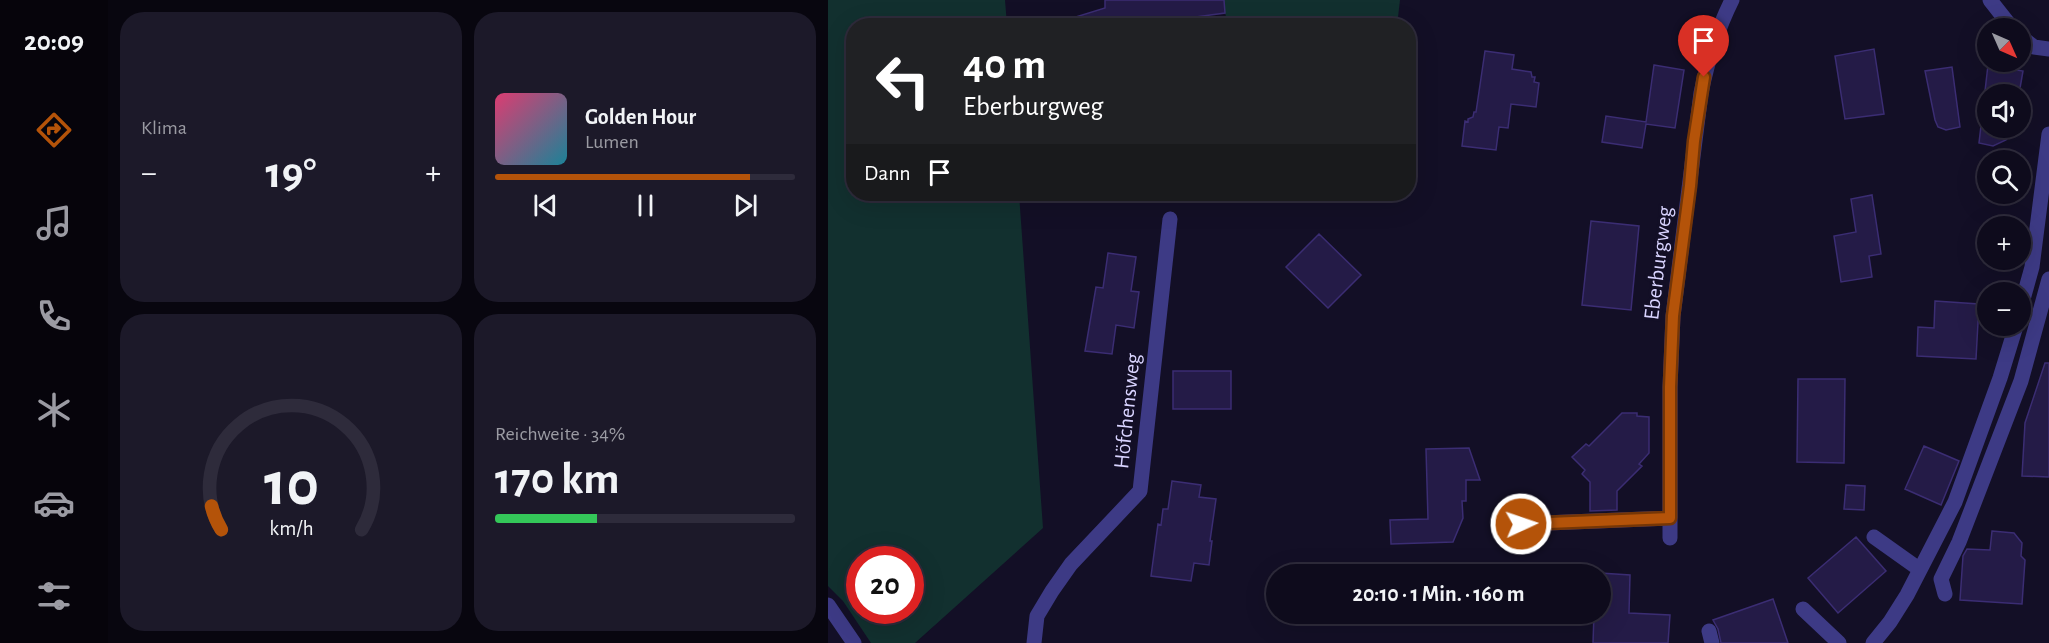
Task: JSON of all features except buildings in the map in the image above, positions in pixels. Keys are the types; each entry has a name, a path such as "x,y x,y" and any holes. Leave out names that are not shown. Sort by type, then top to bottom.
{"street":[{"name":"Eberburgweg","path":"1670,538 1670,387 1673,316 1701,93 1707,62 1732,0"},
{"path":"1990,0 2004,18"},
{"path":"2031,45 2049,49"},
{"path":"2028,282 2032,267 2049,134"},
{"name":"Höfchensweg","path":"1034,643 1037,616 1052,591 1071,564 1140,491 1170,219"},
{"path":"1945,594 1941,579 1967,524 2021,381 2049,279"},
{"path":"1873,643 1907,595 1955,502 2013,336"},
{"path":"1521,524 1670,518"},
{"path":"1874,537 1919,569"},
{"path":"828,605 854,643"},
{"path":"1803,609 1839,643"}],"green space":[{"path":"828,0 1005,0 1006,18 846,18 846,201 1020,201 1043,528 915,643 871,643 858,624 924,624 924,546 846,546 846,606 828,586"},
{"path":"1222,0 1400,0 1398,18 1226,18"}],"route":[{"path":"1521,524 1670,518 1670,387 1673,316 1704,77"}]}
